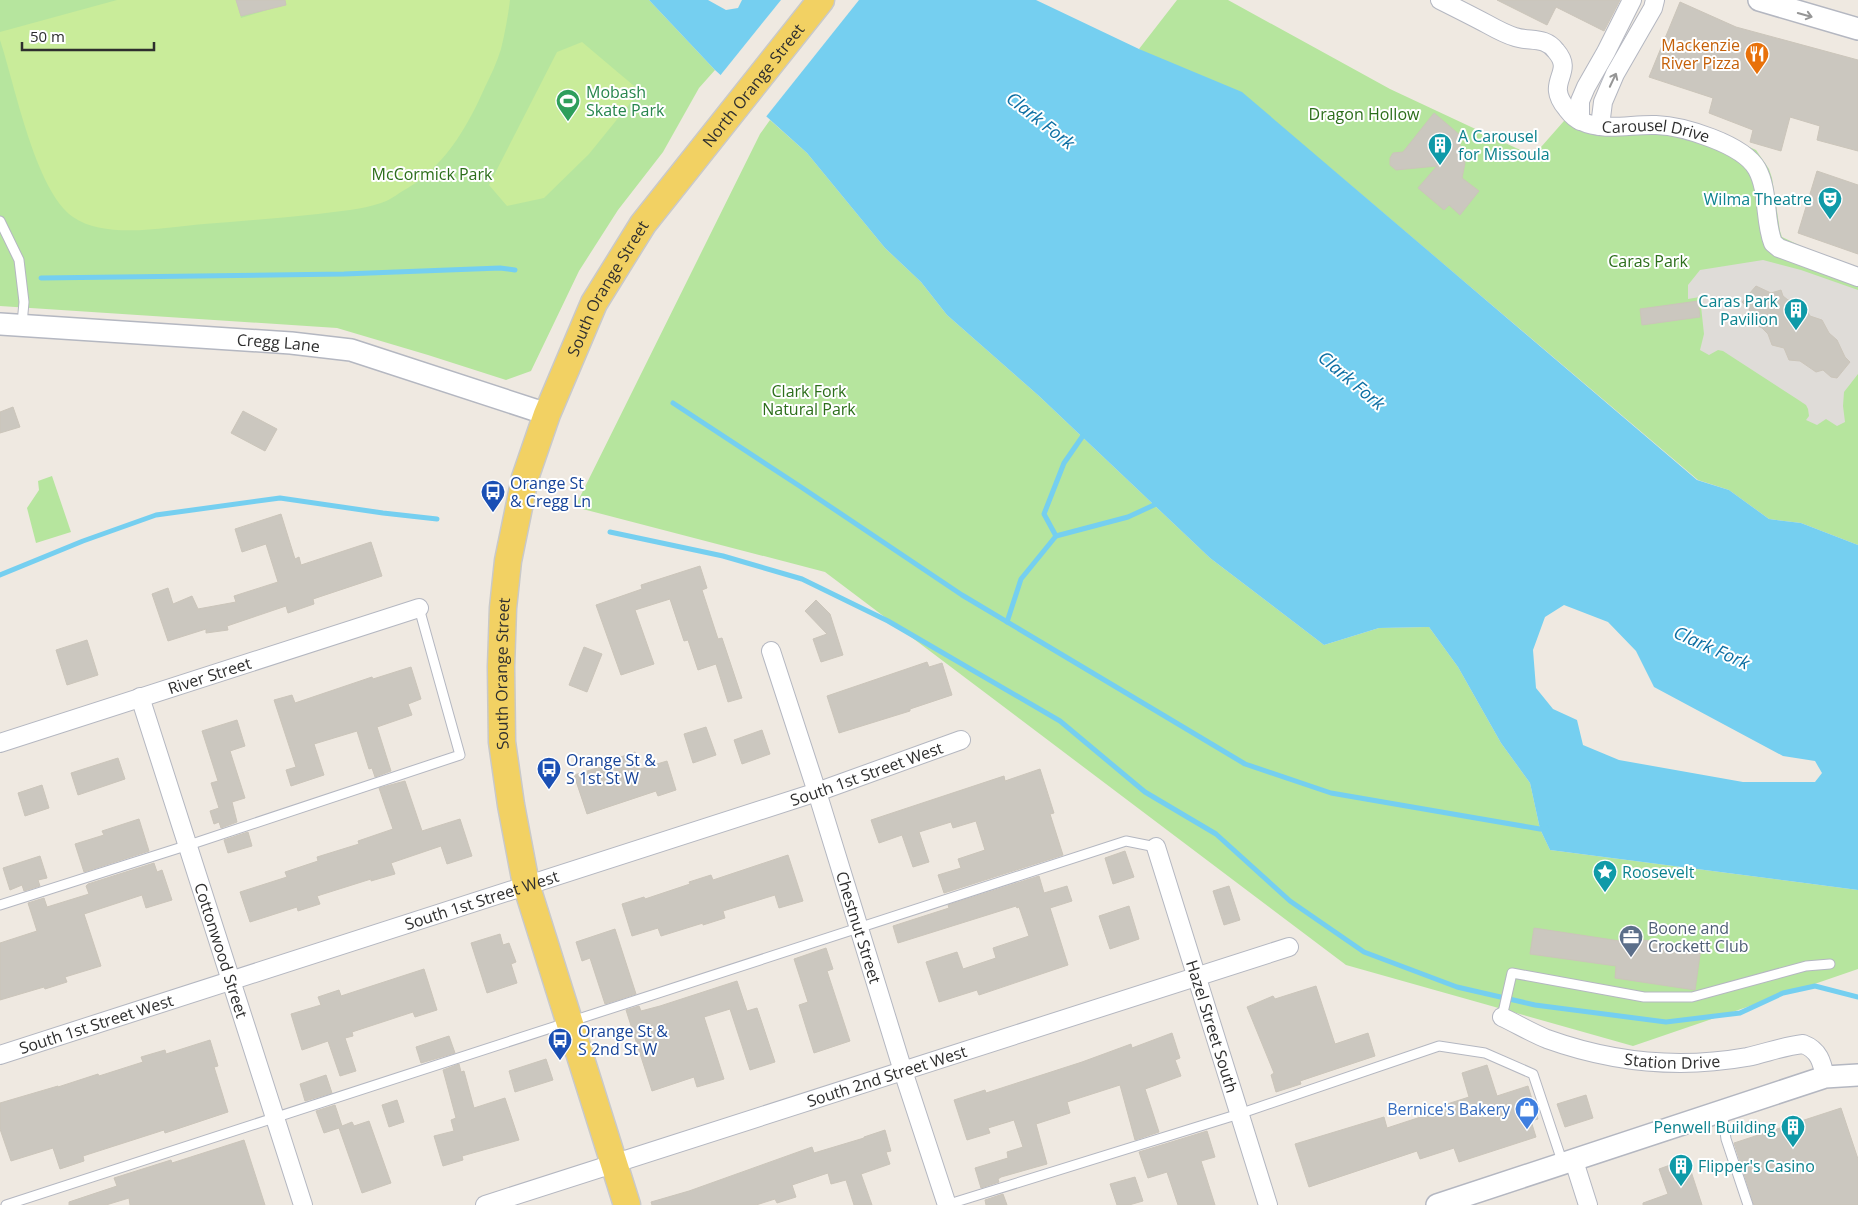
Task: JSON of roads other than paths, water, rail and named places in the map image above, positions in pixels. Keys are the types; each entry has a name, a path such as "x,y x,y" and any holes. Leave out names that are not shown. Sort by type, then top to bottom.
{"main road":[{"name":"North Orange Street","path":"685,169 821,0"},
{"name":"South Orange Street","path":"627,1205 526,884 511,805 502,742 502,616 508,561 525,478 547,414 594,303 643,224 685,169"}],"street":[{"path":"1580,121 1580,101 1586,87 1632,0"},
{"path":"1600,126 1603,102 1616,74 1653,8 1655,0"},
{"path":"1759,0 1858,29"},
{"name":"Carousel Drive","path":"1446,1 1509,35 1523,39 1536,39 1550,44 1559,54 1563,67 1556,88 1558,96 1580,121 1600,126 1667,126 1697,134 1736,150 1750,160 1761,177 1773,243 1779,248 1858,276"},
{"name":"Cregg Lane","path":"0,324 291,343 351,350 547,414"},
{"name":"River Street","path":"0,743 418,608"},
{"name":"Chestnut Street","path":"771,651 947,1205"},
{"name":"Cottonwood Street","path":"140,697 303,1205"},
{"name":"South 1st Street West","path":"0,1055 526,884 817,792 961,740"},
{"name":"Hazel Street South","path":"1156,848 1268,1205"},
{"name":"South 2nd Street West","path":"485,1205 1289,947"},
{"name":"Station Drive","path":"1503,1013 1546,1038 1592,1053 1637,1061 1685,1063 1724,1060 1803,1044 1817,1052 1826,1077"},
{"path":"1437,1205 1826,1077 1858,1075"},
{"path":"1568,1162 1588,1205"}],"lane":[{"path":"0,221 20,260 24,302 22,324"},
{"path":"0,905 188,846 460,755 418,608"},
{"path":"6,1205 1126,841 1156,848"},
{"path":"1503,1013 1512,973 1644,997 1692,997 1806,966 1830,964"},
{"path":"947,1205 1240,1114 1439,1046 1486,1053 1533,1074 1568,1162"},
{"path":"1722,1111 1726,1139 1748,1205"}],"water":[{"name":"Clark Fork","path":"649,0 708,0 726,10 738,8 742,0 1036,0 1139,49 1242,92 1697,480 1729,490 1769,519 1801,523 1858,545 1858,890 1550,850 1540,829 1530,783 1501,743 1458,667 1429,627 1379,628 1324,645 1210,558 1039,396 947,315 921,282 885,248 807,153 715,70","holes":["1564,605 1608,622 1636,651 1654,687 1783,756 1815,761 1822,773 1815,782 1743,782 1619,760 1583,745 1577,720 1553,709 1536,688 1533,650 1545,617"]}],"waterway":[{"path":"41,278 344,274 500,268 515,270"},
{"path":"673,403 962,595 1245,764 1331,793 1540,829 1546,828"},
{"path":"1056,536 1044,514 1064,463 1082,437"},
{"path":"0,575 83,541 156,515 280,498 437,519"},
{"path":"1007,622 1021,579 1056,536 1128,517 1154,505"},
{"path":"610,532 723,556 802,579 888,621 1060,721 1145,792 1216,834 1290,901 1364,952 1457,987 1535,1005 1666,1022 1740,1013 1783,993 1815,986 1858,997"}],"place":[{"name":"Mackenzie River Pizza","path":"1757,75"},
{"name":"Mobash Skate Park","path":"568,122"},
{"name":"A Carousel for Missoula","path":"1440,166"},
{"name":"Wilma Theatre","path":"1830,220"},
{"name":"Caras Park Pavilion","path":"1796,331"},
{"name":"Orange St & Cregg Ln","path":"493,513"},
{"name":"Orange St & S 1st St W","path":"549,790"},
{"name":"Roosevelt","path":"1605,893"},
{"name":"Boone and Crockett Club","path":"1631,958"},
{"name":"Orange St & S 2nd St W","path":"560,1061"},
{"name":"Bernice's Bakery","path":"1527,1130"},
{"name":"Penwell Building","path":"1793,1148"},
{"name":"Flipper's Casino","path":"1681,1187"}],"park label":[{"name":"Dragon Hollow","path":"1364,114"},
{"name":"McCormick Park","path":"432,174"},
{"name":"Caras Park","path":"1648,261"},
{"name":"Clark Fork Natural Park","path":"809,400"}]}
